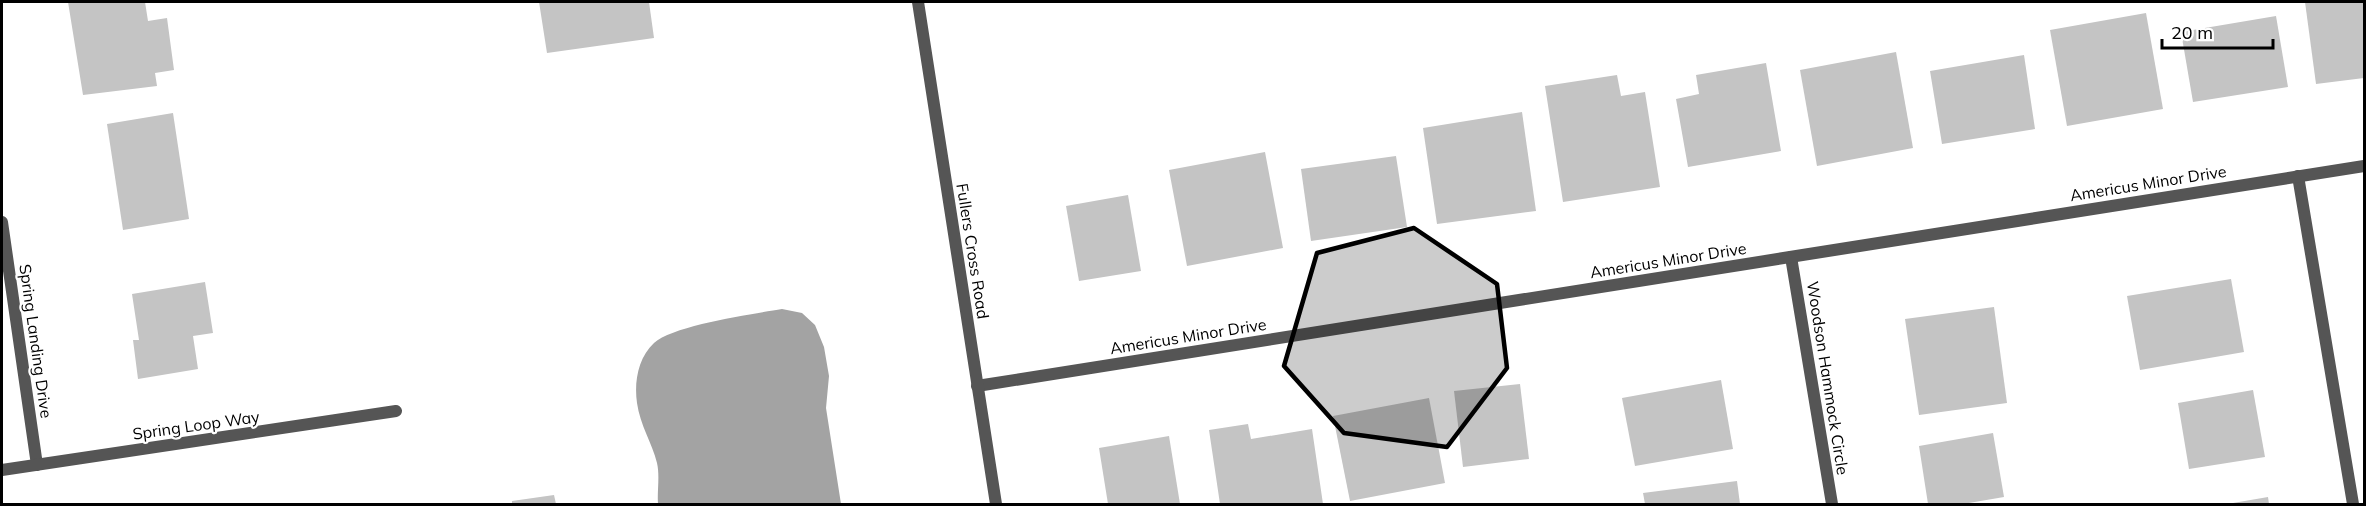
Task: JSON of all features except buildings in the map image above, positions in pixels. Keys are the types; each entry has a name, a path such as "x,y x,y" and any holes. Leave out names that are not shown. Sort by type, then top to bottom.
{"street":[{"name":"Fullers Cross Road","path":"918,2 996,504"},
{"name":"Americus Minor Drive","path":"977,386 2364,166"},
{"path":"2298,176 2353,504"},
{"name":"Spring Landing Drive","path":"2,222 38,465"},
{"name":"Woodson Hammock Circle","path":"1791,257 1832,504"},
{"name":"Spring Loop Way","path":"2,470 396,411"}],"highlighted area":[{"path":"1414,228 1497,284 1507,368 1447,447 1344,433 1284,366 1317,253"}],"shaded area":[{"path":"782,309 802,313 815,325 824,347 829,376 826,408 841,504 658,504 657,463 641,419 636,395 638,371 644,356 654,343 678,331 715,321"}]}
